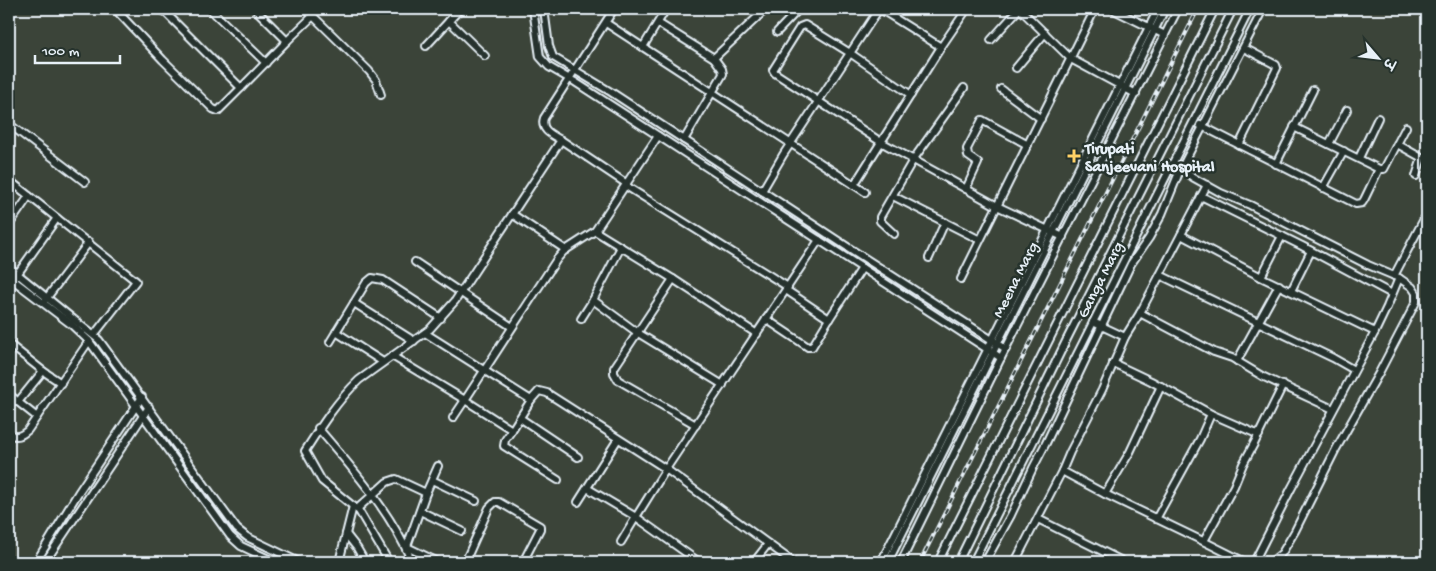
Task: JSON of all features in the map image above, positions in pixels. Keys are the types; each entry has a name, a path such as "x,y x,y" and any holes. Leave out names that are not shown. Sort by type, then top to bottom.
{"street":[{"path":"115,9 163,60 213,109 218,111 313,16"},
{"path":"162,9 241,88"},
{"path":"210,9 266,63"},
{"path":"255,9 287,42"},
{"path":"306,9 373,75 382,95"},
{"path":"426,46 460,9"},
{"path":"533,9 540,56 549,67 570,78 1001,358"},
{"path":"544,9 549,46 553,57 611,92 1006,349"},
{"path":"614,9 542,122 547,131 626,185 787,289 829,319"},
{"path":"643,47 658,23 664,9"},
{"path":"714,58 766,9"},
{"path":"777,32 799,9"},
{"path":"762,191 818,101 879,9 940,47"},
{"path":"854,185 940,47 967,9"},
{"path":"991,40 1020,9 1071,59 1136,94"},
{"path":"961,279 1095,9"},
{"path":"1112,9 1165,34"},
{"path":"1152,28 1158,9"},
{"path":"880,562 994,342 1152,28 1165,9"},
{"name":"Meena Marg","path":"901,562 1001,358 1178,9"},
{"path":"938,562 1215,9"},
{"name":"Ganga Marg","path":"958,562 1067,339 1233,9"},
{"name":"Ganga Marg","path":"972,562 1250,9"},
{"path":"985,562 1011,515 1131,264 1149,238 1162,214 1202,126 1263,9"},
{"path":"449,21 485,56"},
{"path":"606,23 865,192"},
{"path":"658,23 714,58 723,72 713,93 684,140"},
{"path":"911,96 850,53 804,25 800,27 774,67 775,73 881,142 997,206 1063,237"},
{"path":"1016,68 1045,33"},
{"path":"1239,145 1277,68 1276,65 1244,48"},
{"path":"894,234 880,221 880,217 913,160 964,88"},
{"path":"1001,89 1041,119"},
{"path":"1276,164 1313,90"},
{"path":"1329,144 1347,110"},
{"path":"1359,158 1378,118"},
{"path":"966,189 978,163 968,156 967,149 982,120 1028,145"},
{"path":"1193,122 1356,204 1364,200 1380,169 1384,169 1406,127"},
{"path":"9,124 85,182"},
{"path":"1294,127 1380,169"},
{"path":"454,418 557,259 566,250 595,231 658,136"},
{"path":"388,562 355,508 322,481 305,451 318,428 349,390 383,362 425,333 461,293 560,140"},
{"path":"1397,144 1422,158 1416,176"},
{"path":"1324,188 1344,151"},
{"path":"1172,163 1207,185 1396,277 1412,287 1416,293 1416,302 1336,449 1317,491 1282,553 1271,562"},
{"path":"9,180 136,281 94,334"},
{"path":"1015,562 1062,472 1070,452 1102,390 1125,337 1140,314 1207,185"},
{"path":"9,224 29,196"},
{"path":"893,196 980,240"},
{"path":"1202,196 1392,294"},
{"path":"512,214 566,250"},
{"path":"57,218 18,274 11,279 94,334 246,537 298,562"},
{"path":"1254,562 1375,332 1392,294 1396,277 1424,219"},
{"path":"929,258 945,222"},
{"path":"595,231 756,334"},
{"path":"1181,236 1375,332"},
{"path":"1261,277 1282,236"},
{"path":"621,542 666,469 819,240"},
{"path":"45,301 89,242"},
{"path":"581,319 621,247"},
{"path":"1291,291 1311,251"},
{"path":"415,262 512,326"},
{"path":"9,267 89,341 230,536 241,546 274,562"},
{"path":"766,319 808,347 812,347 862,268"},
{"path":"1160,275 1333,358 1354,370"},
{"path":"330,342 370,280 377,278 383,280 440,318"},
{"path":"672,279 614,368 615,377 696,425"},
{"path":"1237,361 1279,285"},
{"path":"592,300 638,333 723,385"},
{"path":"354,304 414,341"},
{"path":"1140,314 1214,352 1237,361 1262,376 1333,409"},
{"path":"1093,322 1125,337"},
{"path":"336,332 383,362"},
{"path":"425,333 531,400"},
{"path":"9,434 17,437 22,435 37,417 89,341"},
{"path":"9,344 61,383"},
{"path":"888,562 989,351"},
{"path":"392,356 512,430"},
{"path":"1113,363 1161,386 1211,414 1259,435"},
{"path":"18,402 43,371"},
{"path":"1204,542 1283,385"},
{"path":"1105,494 1130,452 1161,386"},
{"path":"558,480 504,446 505,440 537,392 545,392 666,469 793,562"},
{"path":"9,394 37,417"},
{"path":"36,562 78,493 142,397"},
{"path":"45,562 149,407"},
{"path":"1156,519 1200,439 1211,414"},
{"path":"520,418 578,457"},
{"path":"318,428 373,494 406,548 412,562"},
{"path":"578,502 618,439"},
{"path":"406,548 438,466"},
{"path":"1062,472 1204,542 1232,560 1245,562"},
{"path":"339,562 355,508 387,482 396,479 426,493"},
{"path":"432,480 476,501"},
{"path":"587,488 636,517 698,562"},
{"path":"466,562 489,508 495,502 540,526 523,562"},
{"path":"420,511 462,531"},
{"path":"1038,519 1124,562"},
{"path":"346,534 365,562"},
{"path":"754,562 768,544"},
{"path":"406,548 438,562"}],"railway":[{"path":"920,562 1198,9"}],"place":[{"name":"Tirupati Sanjeevani Hospital","path":"1074,156"}]}
